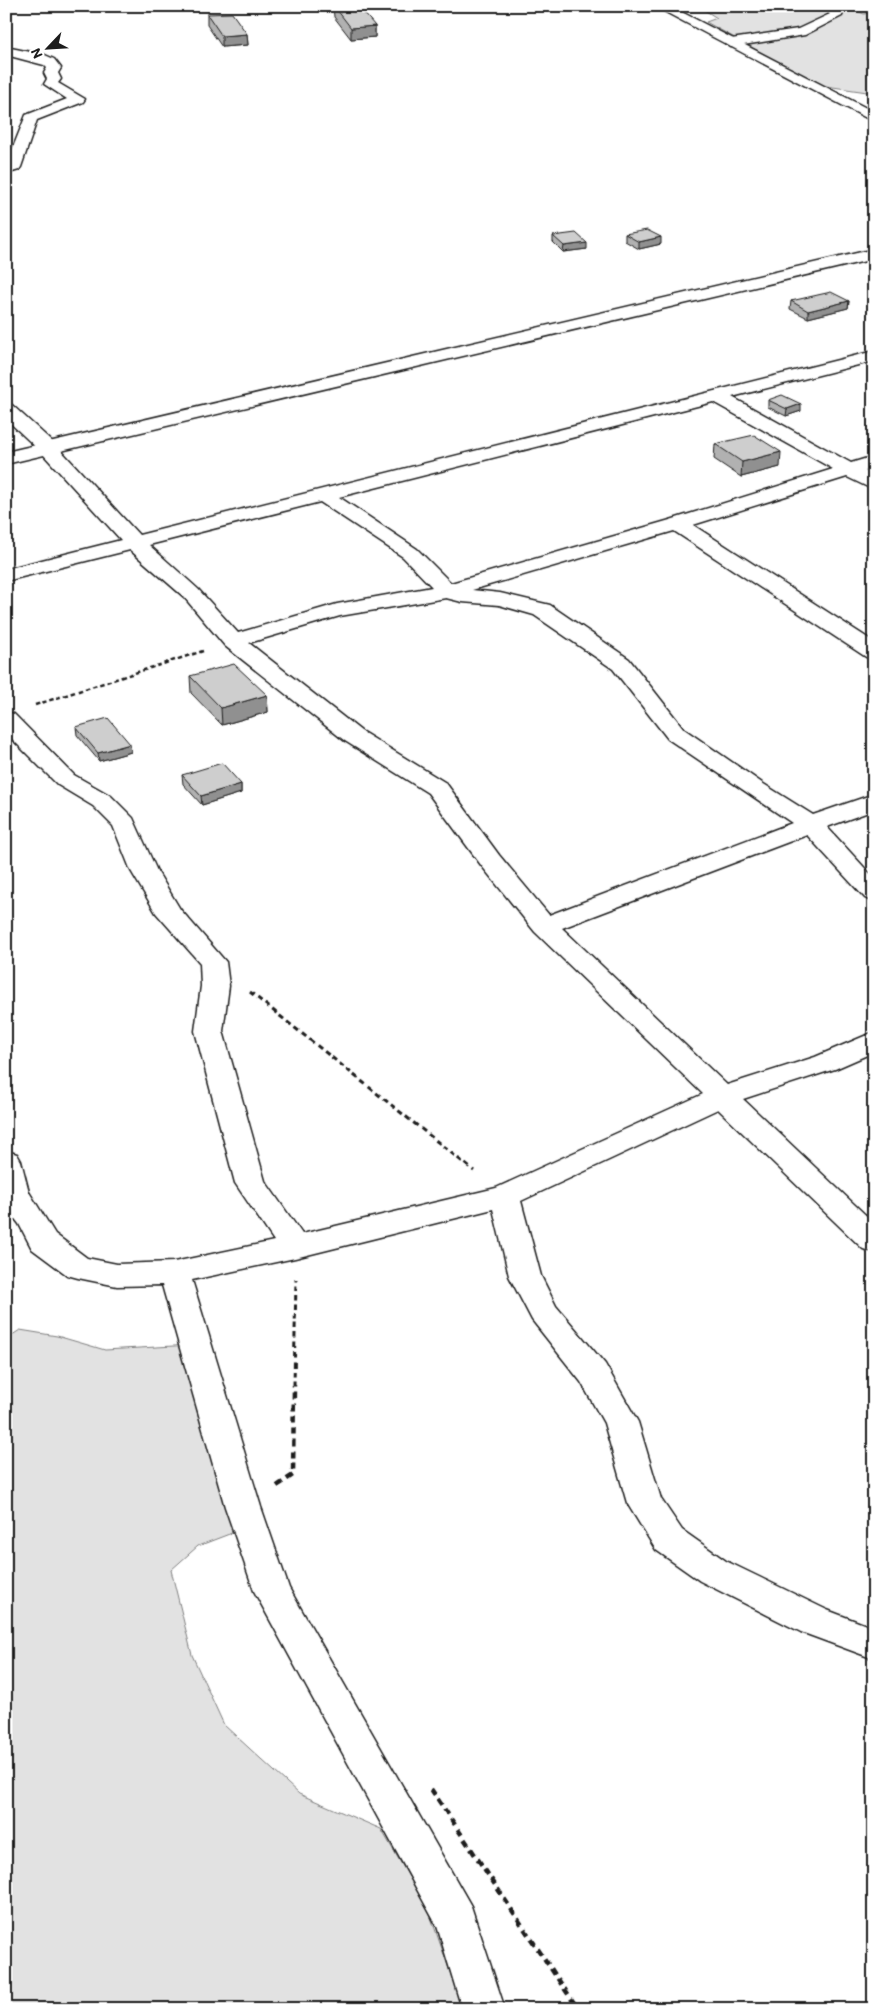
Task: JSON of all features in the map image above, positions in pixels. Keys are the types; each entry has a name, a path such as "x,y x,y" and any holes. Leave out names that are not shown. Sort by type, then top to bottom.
{"street":[{"path":"660,6 874,118"},
{"path":"731,43 800,32 836,16 837,12 827,6"},
{"path":"6,51 50,62 54,68 51,73 54,79 52,84 78,99 31,118 14,167 6,170"},
{"path":"6,458 45,445 874,247"},
{"path":"6,449 45,445 874,254"},
{"path":"6,575 874,356"},
{"path":"714,395 874,484"},
{"path":"6,409 45,445 136,543 192,592 233,642 353,736 437,788 490,860 544,926 874,1241"},
{"path":"233,642 337,610 447,591 677,524 846,469 874,462"},
{"path":"323,495 410,553 447,591 462,596 500,599 542,610 621,664 676,734 752,788 810,824 874,893"},
{"path":"677,524 874,652"},
{"path":"6,719 66,780 102,801 124,823 144,871 169,913 213,962 215,986 208,1032 250,1183 296,1247"},
{"path":"544,926 874,801"},
{"path":"6,1160 10,1196 33,1221 43,1241 78,1267 117,1275 174,1273 296,1247 505,1196 722,1096 825,1063 874,1041"},
{"path":"505,1196 525,1276 543,1312 593,1373 621,1422 645,1503 669,1540 721,1576 814,1621 874,1644"},
{"path":"174,1273 243,1507 272,1591 456,1920 484,2009"}],"path":[{"path":"35,705 233,642"},
{"path":"213,962 505,1196"},
{"path":"243,1507 293,1475 296,1247"}],"shaded area":[{"path":"698,6 846,6 864,14 874,12 874,93 819,85 706,22 717,18"},
{"path":"20,1330 57,1336 105,1350 191,1345 222,1469 232,1533 198,1546 171,1570 192,1655 224,1725 299,1794 381,1829 428,1909 463,2009 6,2009 6,1339"}],"building":[{"path":"334,6 358,6 375,26 351,28"},
{"path":"232,13 247,34 222,36 207,14"},
{"path":"647,230 661,237 639,242 625,234"},
{"path":"576,233 587,243 564,246 553,236"},
{"path":"831,292 849,301 808,311 791,301"},
{"path":"782,395 801,404 787,409 768,400"},
{"path":"754,435 781,452 742,462 715,444"},
{"path":"234,664 267,695 221,708 190,676"},
{"path":"108,718 130,744 98,753 76,727"},
{"path":"222,763 241,784 201,796 182,775"}]}
